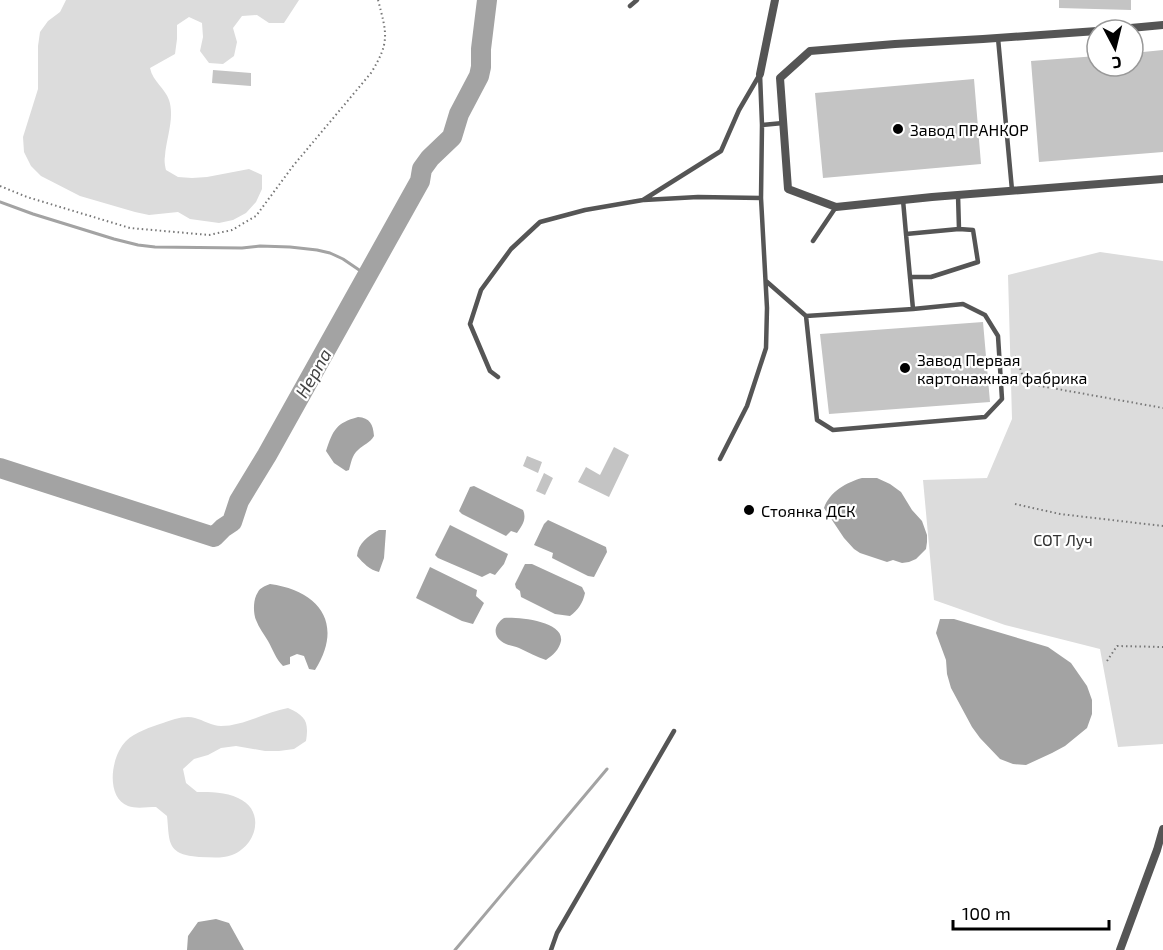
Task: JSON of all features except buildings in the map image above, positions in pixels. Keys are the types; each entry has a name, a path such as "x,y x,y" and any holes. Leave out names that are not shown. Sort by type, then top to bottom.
{"street":[{"path":"760,74 775,0"},
{"path":"1145,27 1163,25"},
{"path":"1085,32 810,51 780,78 788,189 836,207 1012,190 1163,179"},
{"path":"1120,950 1163,829"}],"lane":[{"path":"630,6 637,0"},
{"path":"998,38 1012,190"},
{"path":"720,459 747,406 766,348 767,308 761,198 760,74"},
{"path":"643,200 721,152 739,110 760,74"},
{"path":"762,125 783,123"},
{"path":"958,195 959,229"},
{"path":"498,377 490,371 470,324 481,290 511,249 540,222 585,210 643,200 761,198"},
{"path":"903,200 913,309"},
{"path":"813,241 836,207"},
{"path":"906,234 959,229 974,230 978,262 932,277 910,277"},
{"path":"765,281 806,316 817,420 833,430 985,417 1002,399 998,336 985,315 963,304 806,316"},
{"path":"550,950 557,933 674,731"}],"path":[{"path":"0,186 27,197 130,228 209,235 232,230 256,216 293,166 371,73 385,45 386,32 378,0"},
{"path":"1015,356 1023,377 1035,385 1163,408"},
{"path":"1015,504 1060,514 1163,526"},
{"path":"1107,661 1117,646 1163,647"}],"green space":[{"path":"66,0 299,0 284,23 269,23 257,15 242,16 233,28 237,42 234,56 223,64 209,63 200,51 203,37 202,23 189,17 177,25 175,54 150,68 171,107 165,158 166,170 178,177 192,178 249,169 262,175 262,189 256,202 246,213 233,220 219,223 190,219 178,212 149,215 135,212 80,196 41,176 31,166 24,152 23,137 38,89 40,32 48,21 60,12"},
{"name":"СОТ Луч","path":"1100,252 1163,261 1163,744 1118,747 1100,649 1005,625 934,600 923,480 987,478 1012,419 1008,275"},
{"path":"288,708 305,720 307,729 306,741 294,749 265,751 236,746 221,748 194,759 183,769 186,783 197,792 233,796 247,804 252,811 255,828 252,836 241,850 232,855 199,857 179,853 170,841 167,816 156,807 128,806 116,794 113,776 117,756 126,741 138,732 187,717 218,726 229,725"}],"shaded area":[{"path":"358,417 370,422 374,436 356,452 349,470 346,471 334,463 326,451 336,428"},
{"path":"862,478 877,478 890,484 901,492 922,521 927,535 926,549 916,559 902,563 893,560 887,562 860,553 844,538 824,508 826,502 839,488"},
{"path":"474,486 523,510 524,519 517,533 511,531 506,536 459,511 470,487"},
{"path":"548,520 606,547 607,552 594,577 552,558 553,553 534,545"},
{"path":"450,525 508,554 504,564 495,575 490,573 482,577 435,555"},
{"path":"379,530 386,530 384,558 379,572 367,566 357,556 364,540"},
{"path":"525,564 532,564 582,587 585,593 578,609 570,616 555,614 521,597 515,584"},
{"path":"430,567 477,590 476,596 484,603 473,624 462,621 416,598"},
{"path":"270,584 302,594 314,602 322,612 327,624 327,638 315,670 309,669 304,656 297,654 290,657 290,664 283,666 259,626 254,614 255,598 260,589"},
{"path":"504,618 519,618 548,625 560,634 559,647 546,660 506,644 496,635 496,628"},
{"path":"940,619 954,619 1048,647 1071,663 1087,686 1092,700 1092,714 1087,728 1065,746 1026,765 1013,764 1000,759 972,727 951,688 946,660 936,633"},
{"path":"216,919 229,923 244,950 187,950 188,936 198,922"}],"waterway":[{"name":"Нерпа","path":"0,468 214,537 232,522 239,501 420,181 422,169 452,137 459,114 479,76 487,0"},
{"path":"0,202 138,245 242,248 260,246 317,250 343,259 368,276"},
{"path":"455,950 607,769"}],"place":[{"name":"Завод ПРАНКОР","path":"898,129"},
{"name":"Завод Первая картонажная фабрика","path":"905,368"},
{"name":"Стоянка ДСК","path":"749,510"}]}
